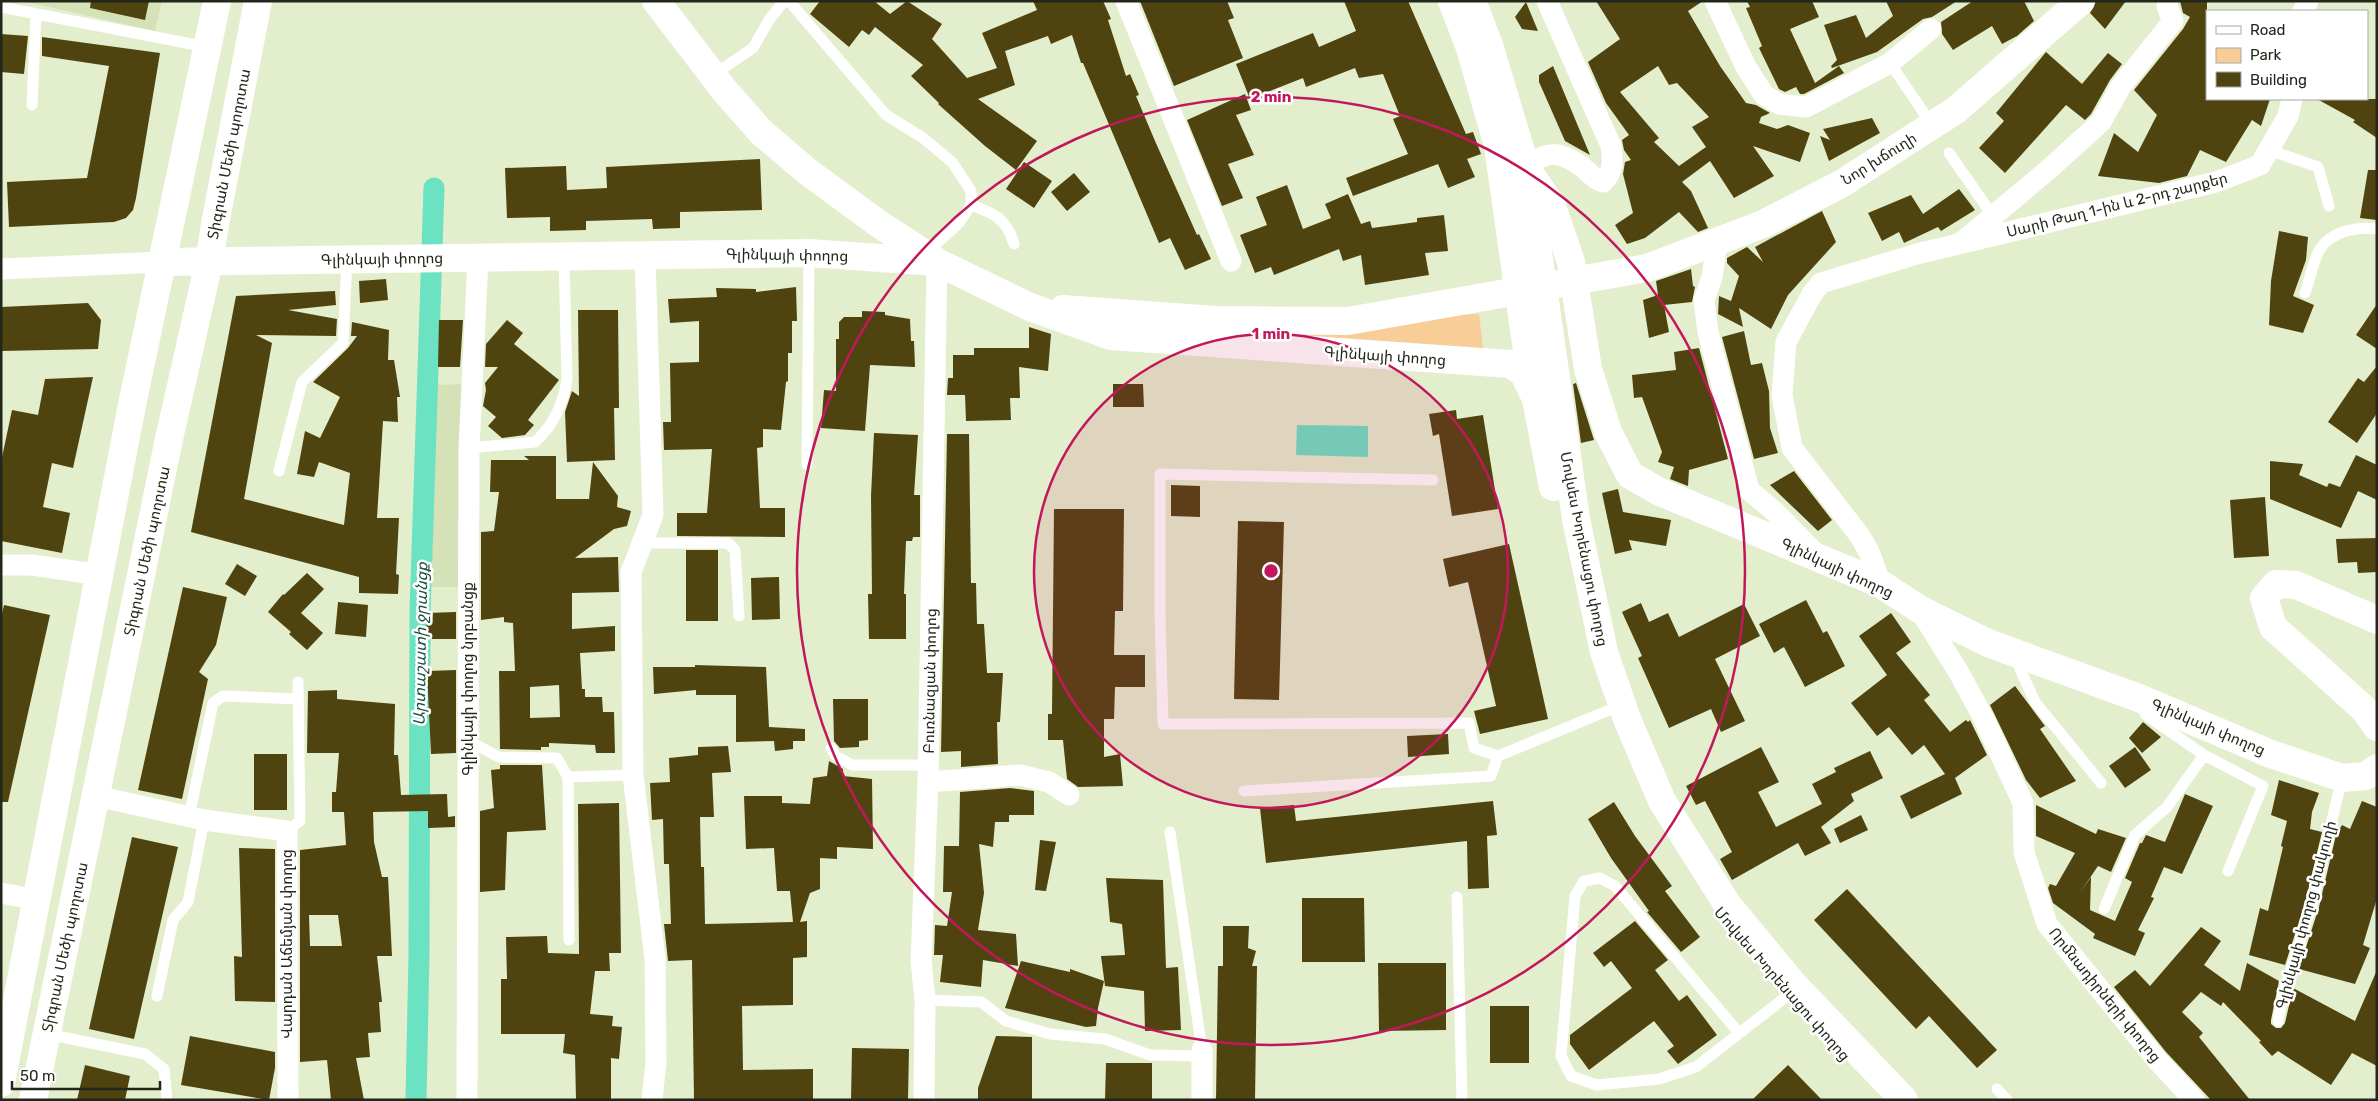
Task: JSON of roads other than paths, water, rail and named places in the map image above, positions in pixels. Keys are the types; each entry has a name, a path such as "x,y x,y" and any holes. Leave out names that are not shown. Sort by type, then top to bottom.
{"main road":[{"path":"1,1083 161,262 217,1"},
{"name":"Տիգրան Մեծի պողոտա","path":"34,1100 169,439 209,262 258,1"},
{"path":"656,1 713,75 761,132 808,172 931,258"},
{"name":"Մովսես Խորենացու փողոց","path":"1452,1 1470,48 1498,146 1540,361 1604,652 1628,719 1662,801 1727,904 1794,985 1904,1100"},
{"name":"Մովսես Խորենացու փողոց","path":"1472,1 1489,45 1526,168 1540,361 1536,399 1583,634 1607,711 1646,799 1715,910 1884,1100"},
{"name":"Նոր խճուղի","path":"1030,307 1215,320 1348,321 1477,300 1647,268 1763,224 1841,184 1956,110 2081,1"},
{"name":"Գլինկայի փողոց","path":"1526,168 1552,206 1572,262 1588,369 1608,432 1630,475 1660,492 1881,584 1919,609 1988,643 2139,698 2268,753 2342,778 2366,776 2377,768"},
{"name":"Գլինկայի փողոց","path":"161,262 809,253 931,258 1030,307 1111,336 1510,364 1523,372 1536,399"},
{"path":"1540,361 1588,369"},
{"path":"2377,620 2296,585 2276,584 2264,598 2273,627 2364,709 2377,727"}],"street":[{"path":"1126,1 1231,261"},
{"path":"1526,168 1537,157 1547,154 1561,155 1582,166 1596,180 1603,182 1610,174 1613,162 1611,146 1547,1"},
{"path":"1715,1 1746,67 1764,95 1779,104 1806,107 1890,62 1931,29"},
{"path":"1960,244 2101,122 2121,86 2173,21 2167,6 2168,1"},
{"name":"Սարի Թաղ 1-ին և 2-րդ շարքեր","path":"1881,584 1869,552 1860,536 1792,448 1782,395 1786,342 1812,294 1821,282 1917,254 2216,182 2260,165 2288,116 2292,100"},
{"path":"1717,243 1712,277 1704,300 1708,332 1749,490 1775,512 1818,557"},
{"path":"645,256 653,515 631,572 633,775 655,959 656,1062 652,1100"},
{"name":"Գլինկայի փողոց նրբանցք","path":"467,1100 470,257"},
{"name":"Բուռնազյան փողոց","path":"924,1100 925,1000 922,962 928,774 931,258"},
{"name":"Գլինկայի փողոց","path":"1,269 161,262"},
{"path":"1,565 32,565 100,575"},
{"name":"Որմնադիրների փողոց","path":"1919,609 1958,671 1984,719 2022,803 2024,852 2047,924 2157,1060 2194,1100"},
{"path":"928,774 1020,775 1049,782 1069,795"},
{"name":"Վարդան Աճեմյան փողոց","path":"96,796 196,818 286,831 288,1100"},
{"path":"1,893 38,900"},
{"path":"1202,1053 1202,1100"}],"lane":[{"path":"713,75 753,48 769,20 784,1"},
{"path":"789,1 886,115 910,129 952,162 972,191 972,205 931,258"},
{"path":"1,7 207,47"},
{"path":"32,105 36,14"},
{"path":"1890,62 1932,125"},
{"path":"2269,150 2318,167 2329,206"},
{"path":"1948,153 1993,216"},
{"path":"972,205 996,213 1011,232 1014,244"},
{"path":"2305,294 2320,249 2335,235 2364,227 2377,229"},
{"path":"807,465 809,253"},
{"path":"469,448 523,445 535,442 542,436 557,412 564,397 567,379 564,257"},
{"path":"279,471 302,382 343,343 347,259"},
{"path":"1433,480 1160,474 1160,615 1164,724 1470,722 1474,748 1498,756 1607,711"},
{"path":"642,543 728,543 735,550 739,616"},
{"path":"2022,655 2020,669 2035,702 2101,783"},
{"path":"286,831 300,821 298,682"},
{"path":"157,996 173,920 188,902 196,818 213,703 223,696 298,699"},
{"path":"2139,698 2146,715 2204,755 2263,786 2228,871"},
{"path":"468,741 499,758 557,758 568,777 569,940"},
{"path":"831,748 836,756 852,765 928,774"},
{"path":"2104,909 2136,835 2167,807 2204,755"},
{"path":"1244,791 1491,776 1498,756"},
{"path":"568,777 633,775"},
{"name":"Գլինկայի փողոց փակուղի","path":"2278,1022 2283,994 2312,905 2342,778"},
{"path":"925,1000 982,1002 1006,1021 1050,1034 1105,1039 1150,1054 1202,1053 1170,832"},
{"path":"1739,1033 1615,886 1600,878 1584,881 1575,896 1561,1031 1561,1056 1571,1076 1597,1085 1659,1078 1696,1067 1789,994"},
{"path":"1457,897 1462,1100"},
{"path":"47,1034 145,1054 164,1069 167,1100"},
{"path":"1997,1089 2007,1100"}],"water":[{"path":"1297,425 1368,426 1368,457 1296,455"}],"waterway":[{"name":"Արտաշատի ջրանցք","path":"416,1100 419,954 420,612 434,188"}]}
